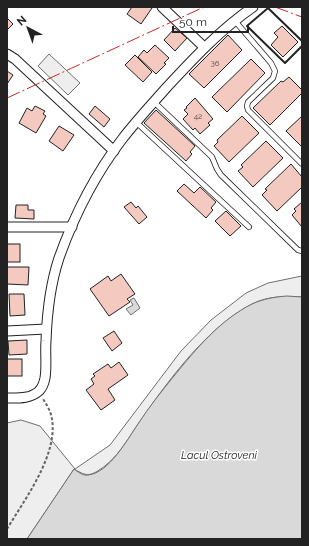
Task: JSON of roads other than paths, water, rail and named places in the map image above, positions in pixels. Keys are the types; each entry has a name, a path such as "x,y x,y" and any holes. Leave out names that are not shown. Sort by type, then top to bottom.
{"street":[{"path":"162,7 204,47"},
{"path":"7,398 27,397 39,391 43,385 46,377 46,329 54,272 72,226 95,182 114,151 136,122 204,47 253,7"},
{"path":"7,54 15,59 114,151"},
{"path":"7,227 72,226"},
{"path":"7,331 46,329"}],"lane":[{"path":"235,21 271,63 275,71 273,78 248,102 248,110 302,164"},
{"path":"154,102 212,157 221,175 298,250 302,251"},
{"path":"136,122 250,228"}],"water":[{"name":"Lacul Ostroveni","path":"287,296 302,297 302,539 27,539 74,469 82,474 88,475 96,473 110,462 123,447 146,412 169,382 209,336 229,318 252,304 269,298"},
{"path":"134,298 140,308 131,315 126,309 133,305 130,300"}]}
